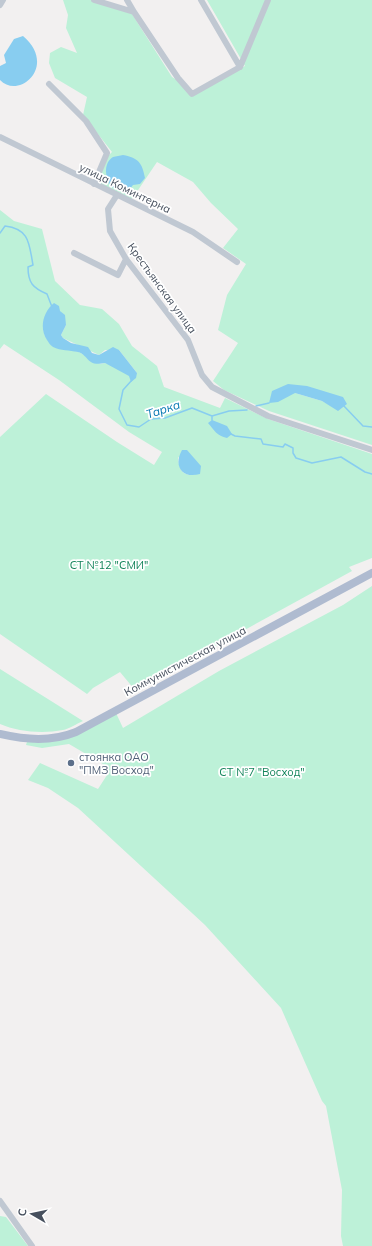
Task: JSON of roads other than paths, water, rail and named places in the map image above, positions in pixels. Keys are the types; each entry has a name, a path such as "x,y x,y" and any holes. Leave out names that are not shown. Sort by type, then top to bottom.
{"main road":[{"name":"Коммунистическая улица","path":"0,734 25,739 44,739 61,737 76,732 372,573"}],"street":[{"path":"0,5 3,0"},
{"path":"94,0 134,12"},
{"path":"127,0 178,78 192,94 240,67 268,0"},
{"path":"201,0 240,67"},
{"path":"49,84 86,121 107,153 94,184"},
{"name":"улица Коминтерна","path":"0,137 193,232 237,262"},
{"name":"Крестьянская улица","path":"117,195 108,209 110,231 126,259 188,340 202,375 212,387 268,416 372,450"},
{"path":"74,253 118,275 126,259"},
{"path":"0,1202 32,1246"}],"water":[{"path":"23,36 33,47 37,58 36,68 32,77 25,83 17,86 8,85 0,80 0,66 6,63 4,55 14,39"},
{"path":"123,155 133,158 139,162 143,168 145,178 140,184 133,185 126,194 122,192 121,187 111,187 106,176 106,167 110,160 113,157"},
{"path":"54,303 59,306 60,311 65,315 66,325 61,335 63,338 71,343 88,347 92,353 99,355 113,347 119,350 137,373 136,378 131,382 129,376 105,363 94,363 88,360 82,353 53,347 47,340 43,330 43,320 47,311"},
{"path":"288,384 307,386 343,397 347,404 338,411 322,401 295,393 278,402 269,403 272,391"},
{"path":"212,420 227,426 232,434 227,438 218,434 208,423"},
{"path":"182,450 187,450 201,466 200,474 188,475 181,470 178,461"}],"waterway":[{"name":"Тарка","path":"0,233 5,226 19,230 24,234 29,244 33,265 28,267 30,281 38,290 47,294 52,307"},
{"name":"Тарка","path":"132,380 123,390 119,409 127,425 139,427 151,419 165,418 192,408 212,416 212,420"},
{"path":"256,406 269,403"},
{"path":"343,405 363,426 372,427"},
{"path":"212,416 229,411 247,410"},
{"name":"Тарка","path":"231,434 235,436 261,439 263,444 283,447 285,444 293,448 293,453 296,458 312,463 341,457 365,472 372,474"}],"place":[{"name":"стоянка ОАО \"ПМЗ Восход\"","path":"71,763"}],"park label":[{"name":"СТ №12 \"СМИ\"","path":"109,565"},
{"name":"СТ №7 \"Восход\"","path":"262,772"}]}
